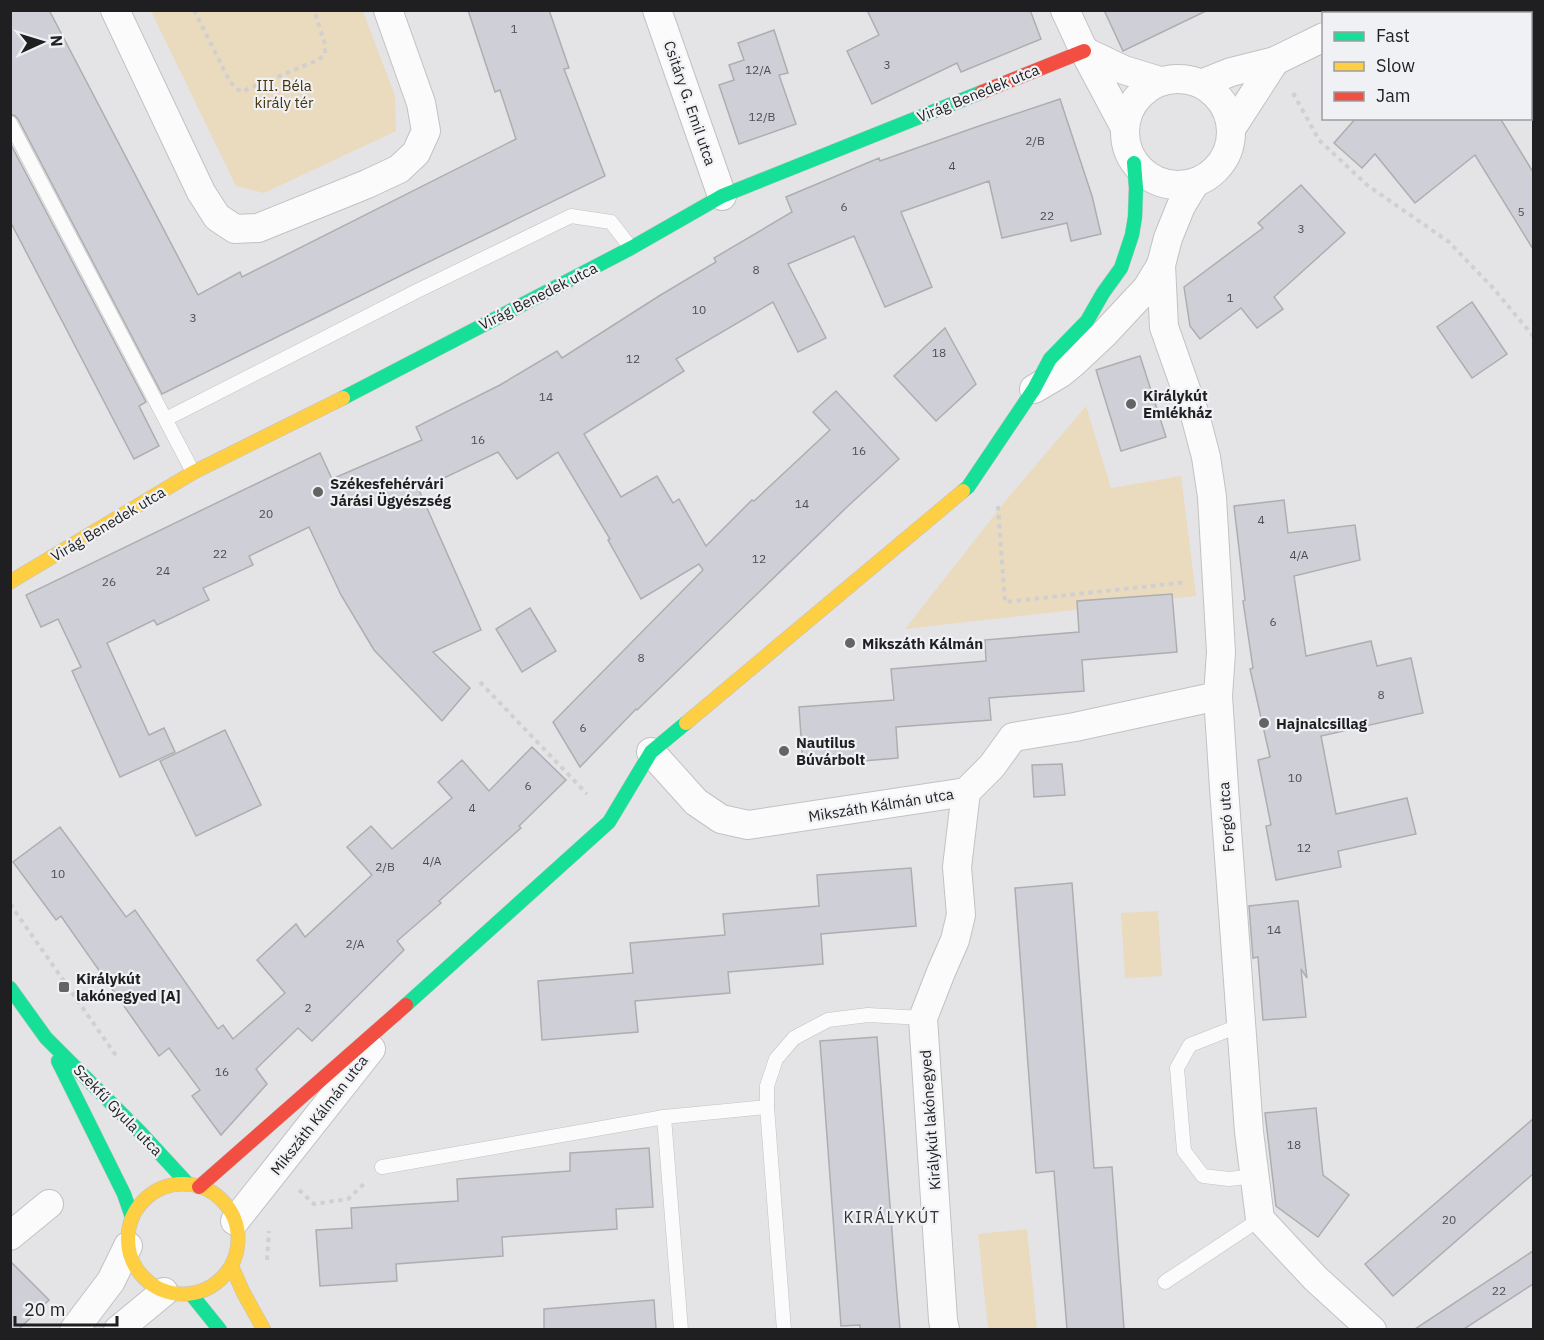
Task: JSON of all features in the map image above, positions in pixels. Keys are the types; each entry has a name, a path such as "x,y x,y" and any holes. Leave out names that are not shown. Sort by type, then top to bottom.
{"street":[{"path":"115,10 201,192 217,217 235,229 258,228 367,184 399,169 416,153 426,131 421,103 388,10"},
{"name":"Csitáry G. Emil utca","path":"657,10 722,196"},
{"path":"1065,10 1125,128"},
{"path":"1201,84 1231,72 1275,60 1322,37"},
{"path":"1084,51 1124,70 1160,81 1183,79 1201,84 1216,95 1227,111 1231,129 1230,146 1223,162 1210,175 1195,183 1178,186 1161,183 1146,175 1134,163 1126,146 1125,128 1128,113 1135,99 1160,81"},
{"name":"Virág Benedek utca","path":"10,582 194,472 341,399 631,248 722,196 1084,51"},
{"path":"1231,129 1275,60"},
{"name":"Mikszáth Kálmán utca","path":"194,1185 403,1008 609,822 651,752 968,486 1034,389 1050,359 1087,321 1121,268 1135,217 1134,163"},
{"name":"Mikszáth Kálmán utca","path":"1034,389 1061,373 1105,333 1147,288 1161,265 1176,217 1195,183"},
{"name":"Forgó utca","path":"1161,265 1164,327 1195,415 1206,457 1212,497 1221,652 1218,696 1249,1132 1260,1219"},
{"name":"Mikszáth Kálmán utca","path":"651,752 696,802 721,819 748,825 966,792 992,766 1013,737 1218,696"},
{"name":"Királykút lakónegyed","path":"945,1329 923,1018 955,940 961,915 957,867 966,792"},
{"name":"Szekfű Gyula utca","path":"10,988 46,1038 124,1194 132,1217"},
{"name":"Mikszáth Kálmán utca","path":"235,1221 403,1008"},
{"name":"Szekfű Gyula utca","path":"46,1038 194,1185"},
{"path":"170,1185 194,1185 206,1189 221,1199 232,1214 238,1231 237,1249 232,1267 216,1284 204,1291 177,1293 151,1285 139,1274 131,1261 128,1232 132,1217 140,1204 153,1192 170,1185"},
{"path":"10,1236 49,1204"},
{"path":"1260,1219 1316,1279 1372,1329"},
{"path":"74,1329 111,1281 128,1246"},
{"path":"232,1267 264,1329"},
{"path":"118,1329 177,1293"},
{"path":"177,1293 220,1329"}],"lane":[{"path":"10,123 194,472"},
{"path":"166,419 407,296 572,216 611,222 631,248"},
{"path":"784,1329 767,1107 767,1086 776,1059 794,1038 828,1020 868,1014 923,1018"},
{"path":"1241,1025 1190,1045 1177,1068 1184,1151 1203,1176 1229,1179 1255,1176"},
{"path":"382,1167 664,1117 767,1107"},
{"path":"664,1117 681,1329"},
{"path":"1165,1282 1260,1219"}],"path":[{"path":"194,10 230,82 241,92 318,60 325,54 325,44 314,10"},
{"path":"1275,60 1319,140 1367,185 1449,242 1493,288 1533,337"},
{"path":"968,486 997,503 1005,602 1217,579"},
{"path":"480,682 593,800 609,822"},
{"path":"10,904 118,1059"},
{"path":"277,1168 314,1204 348,1198 382,1167"},
{"path":"266,1267 270,1225"}],"green space":[{"name":"III. Béla király tér","path":"151,11 363,11 395,96 396,131 264,193 236,186"},
{"path":"1086,406 1111,488 1181,476 1196,596 905,629 1007,499"},
{"path":"1158,911 1162,976 1125,978 1121,913"},
{"path":"1027,1229 1037,1328 988,1329 978,1234"}],"building":[{"path":"10,10 49,10 198,295 240,272 242,277 516,139 500,90 495,92 468,10 549,10 569,68 564,69 605,176 162,394 18,119 10,114"},
{"path":"867,10 1030,10 1041,39 961,72 957,63 872,104 847,51 879,35"},
{"path":"1104,10 1208,10 1123,51"},
{"path":"774,30 788,73 779,75 796,124 739,144 719,85 734,80 729,65 744,60 738,43"},
{"path":"1060,99 1092,196 1101,234 1071,241 1067,223 1002,238 989,181 901,212 932,287 885,307 854,236 788,264 826,338 798,352 773,302 676,359 684,371 584,434 621,497 657,476 673,503 679,499 706,546 752,500 754,501 830,430 813,412 836,391 899,459 636,709 580,767 553,722 703,570 699,564 641,599 608,540 610,539 558,452 517,479 498,452 419,490 481,630 433,652 470,688 442,721 374,650 341,595 309,527 249,556 253,565 203,588 209,600 157,625 154,620 107,643 149,735 164,728 175,752 120,777 72,671 81,667 58,619 41,627 26,595 320,453 332,479 422,440 416,427 500,385 557,351 562,358 716,262 714,258 792,212 786,197 879,158 880,161"},
{"path":"1354,120 1501,120 1533,172 1533,249 1475,155 1415,203 1375,154 1362,168 1334,143"},
{"path":"10,143 146,402 139,406 159,446 134,459 10,221"},
{"path":"1301,185 1345,233 1274,297 1283,309 1257,328 1241,308 1200,339 1190,326 1184,287 1263,228 1258,223"},
{"path":"1472,302 1507,354 1472,378 1437,327"},
{"path":"945,328 976,384 936,421 894,376"},
{"name":"Királykút Emlékház","path":"1140,356 1166,437 1121,451 1096,370"},
{"path":"1284,500 1288,533 1355,525 1360,560 1294,576 1306,656 1371,641 1377,666 1411,658 1423,713 1321,736 1336,814 1407,798 1416,834 1338,851 1341,867 1276,880 1266,826 1271,825 1258,760 1270,757 1250,669 1253,668 1243,601 1245,600 1234,506"},
{"path":"1172,594 1177,652 1082,660 1084,691 989,698 991,720 896,727 898,758 803,766 799,707 894,700 891,669 986,661 985,640 1079,632 1077,601"},
{"path":"530,608 556,651 522,672 496,629"},
{"path":"225,730 261,805 196,836 160,761"},
{"path":"532,747 566,780 519,826 521,828 397,941 404,950 312,1041 298,1028 256,1069 267,1084 221,1135 192,1096 200,1090 169,1048 159,1056 61,916 56,920 13,862 60,827 126,917 135,910 218,1029 223,1025 233,1039 285,993 257,960 296,924 305,937 372,875 347,847 371,826 392,849 452,798 438,782 462,760 489,791"},
{"path":"1062,764 1065,795 1034,797 1032,765"},
{"path":"911,868 916,926 821,934 823,964 728,972 730,993 635,1001 638,1032 542,1040 538,981 633,973 630,943 725,935 723,914 819,906 817,875"},
{"path":"1072,883 1094,1168 1112,1167 1124,1329 1067,1329 1054,1171 1036,1173 1015,888"},
{"path":"1298,901 1307,978 1301,969 1306,1017 1263,1020 1258,957 1253,958 1249,906"},
{"path":"877,1037 900,1329 860,1329 860,1325 841,1326 820,1041"},
{"path":"1316,1108 1323,1175 1349,1195 1318,1237 1276,1206 1265,1113"},
{"path":"1533,1119 1533,1174 1393,1296 1365,1264"},
{"path":"649,1148 653,1207 616,1209 617,1229 502,1237 503,1256 396,1264 397,1281 320,1286 316,1230 352,1228 351,1208 458,1201 457,1179 570,1171 570,1153"},
{"path":"1533,1251 1533,1284 1464,1329 1415,1329"},
{"path":"10,1261 49,1300 19,1329 10,1329"},
{"path":"654,1300 656,1329 544,1329 544,1309"}],"traffic: fast":[{"path":"343,398 631,248 722,196 982,92"},
{"path":"963,491 968,487 1034,389 1050,359 1087,321 1121,268 1132,235 1135,217 1134,163"},
{"path":"406,1005 609,822 651,752 686,723"},
{"path":"10,988 46,1038 140,1132 188,1184"},
{"path":"58,1061 124,1194 132,1217"},
{"path":"191,1294 220,1330"}],"traffic: slow":[{"path":"10,582 194,472 343,398"},
{"path":"686,723 963,491"},
{"path":"183,1184 204,1188 222,1200 234,1218 238,1239 234,1260 222,1278 204,1290 183,1294 162,1290 144,1278 132,1260 128,1239 132,1218 144,1200 162,1188 183,1184"},
{"path":"232,1267 264,1330"}],"traffic: jam":[{"path":"982,92 1084,51"},
{"path":"199,1187 406,1005"}],"place":[{"name":"Királykút Emlékház","path":"1131,404"},
{"name":"Székesfehérvári Járási Ügyészség","path":"318,492"},
{"name":"Mikszáth Kálmán","path":"850,643"},
{"name":"Hajnalcsillag","path":"1264,723"},
{"name":"Nautilus Búvárbolt","path":"784,751"},
{"name":"Királykút lakónegyed [A]","path":"64,987"}],"district":[{"name":"KIRÁLYKÚT","path":"892,1217"}]}
